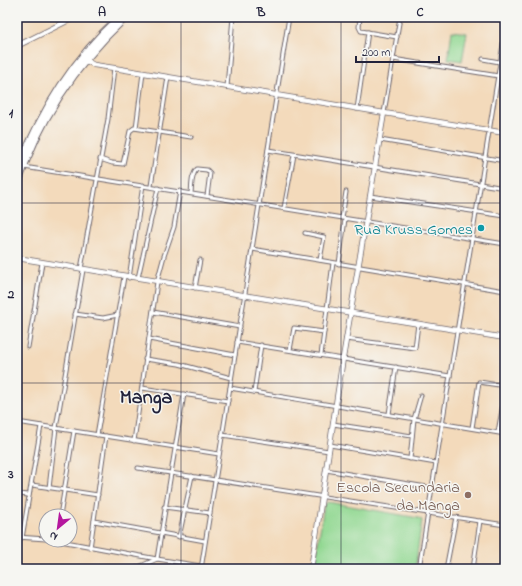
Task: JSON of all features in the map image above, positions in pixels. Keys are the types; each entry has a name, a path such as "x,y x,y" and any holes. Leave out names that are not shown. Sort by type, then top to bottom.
{"highway":[{"path":"17,172 39,124 67,76 90,46 119,17"},
{"path":"17,186 45,120 85,60 126,17"}],"street":[{"path":"17,46 75,17"},
{"path":"227,87 233,17"},
{"path":"78,545 201,568 289,17"},
{"path":"360,17 360,30 397,37"},
{"path":"311,569 350,314 400,17"},
{"path":"357,109 368,32"},
{"path":"419,569 505,32"},
{"path":"393,59 505,77"},
{"path":"483,59 505,63"},
{"path":"85,60 94,65 505,133"},
{"path":"49,488 56,428 100,159 108,119 114,68"},
{"path":"136,128 144,73"},
{"path":"151,186 168,77"},
{"path":"100,159 112,164 123,164 130,131 136,128 191,137"},
{"path":"380,140 505,161"},
{"path":"268,150 505,188"},
{"path":"284,208 294,154"},
{"path":"24,167 151,186 505,244"},
{"path":"191,193 192,179 195,171 198,169 207,170 210,173 207,196"},
{"path":"98,434 118,315 143,185"},
{"path":"138,279 158,188"},
{"path":"134,441 157,282 165,251 174,227 180,191"},
{"path":"339,264 346,192"},
{"path":"370,196 505,216"},
{"path":"305,233 324,237 320,260"},
{"path":"252,249 505,291"},
{"path":"17,258 244,297 505,338"},
{"path":"195,288 200,260"},
{"path":"28,347 42,263"},
{"path":"321,355 333,263"},
{"path":"153,312 240,327"},
{"path":"75,314 103,318 118,315"},
{"path":"346,339 415,348 418,324"},
{"path":"290,350 294,328 324,332"},
{"path":"149,339 235,354"},
{"path":"237,342 450,376"},
{"path":"254,392 261,346"},
{"path":"145,359 179,364 231,378"},
{"path":"389,414 396,367"},
{"path":"472,428 480,382 505,386"},
{"path":"142,388 228,401"},
{"path":"230,388 505,434"},
{"path":"157,559 164,507 184,394"},
{"path":"498,432 505,394"},
{"path":"410,459 414,418 421,396"},
{"path":"17,422 219,454"},
{"path":"333,424 412,436"},
{"path":"22,538 41,426"},
{"path":"62,508 74,431"},
{"path":"222,435 329,452"},
{"path":"90,548 106,436"},
{"path":"330,445 436,463"},
{"path":"138,468 505,525"},
{"path":"326,470 432,488"},
{"path":"180,537 192,476"},
{"path":"32,485 98,495"},
{"path":"17,494 29,495"},
{"path":"164,507 210,514"},
{"path":"446,569 456,517"},
{"path":"94,521 205,541"},
{"path":"473,569 480,521"},
{"path":"17,537 38,539"},
{"path":"134,569 157,559"}],"green space":[{"path":"452,31 467,33 462,61 448,59"},
{"path":"328,502 418,518 422,520 415,569 314,569 324,505"}],"place":[{"name":"Rua Kruss Gomes","path":"481,228"},
{"name":"Escola Secundaria da Manga","path":"468,495"}],"district":[{"name":"Manga","path":"146,396"}]}
